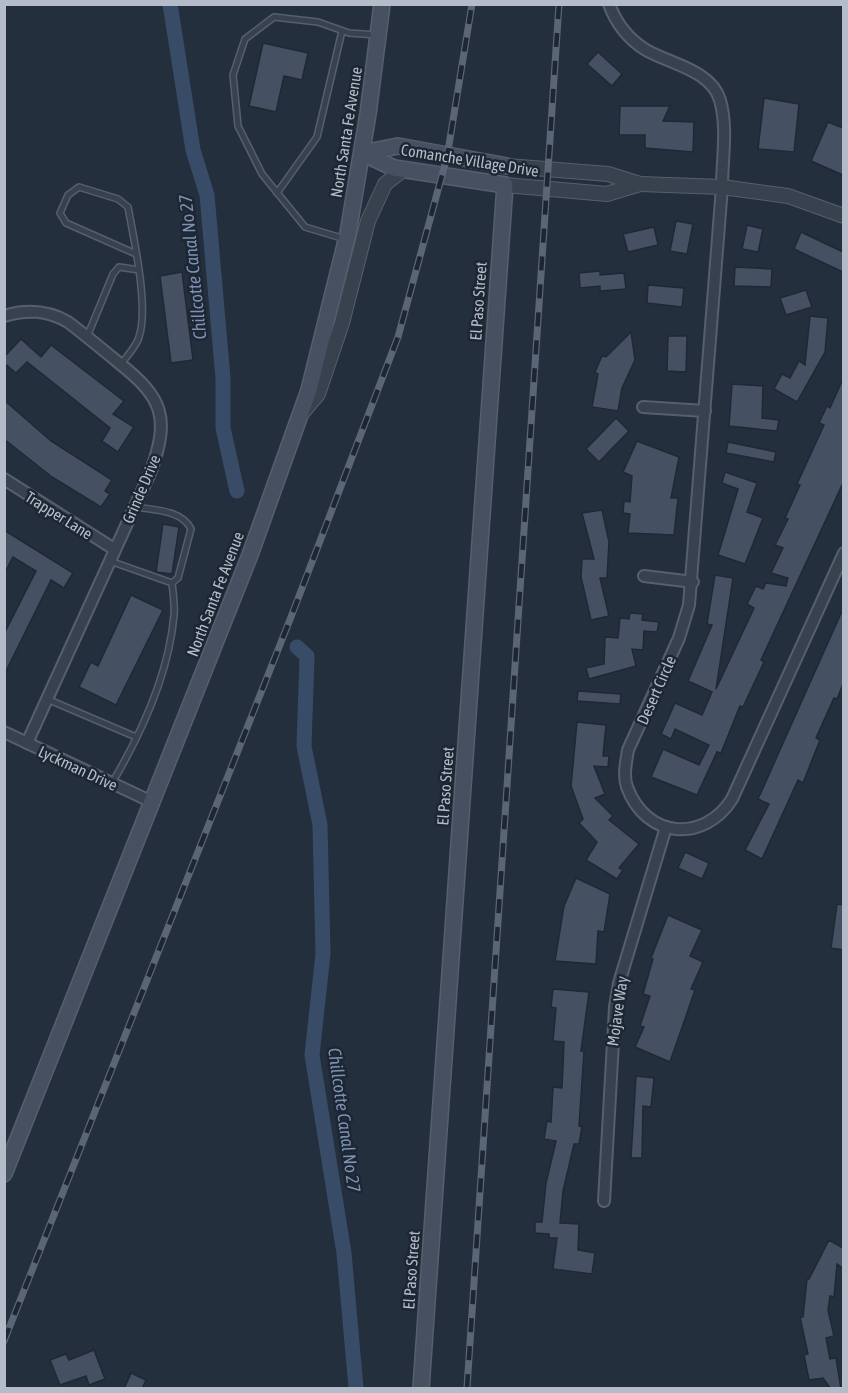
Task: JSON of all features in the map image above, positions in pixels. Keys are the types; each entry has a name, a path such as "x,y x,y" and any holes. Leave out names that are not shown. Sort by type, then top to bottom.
{"main road":[{"name":"North Santa Fe Avenue","path":"4,1174 250,555 301,414 329,318 347,239 380,35 382,4"},
{"name":"Comanche Village Drive","path":"362,153 398,146 507,166"},
{"name":"Comanche Village Drive","path":"362,153 404,169 505,185"},
{"name":"El Paso Street","path":"421,1389 505,185"}],"street":[{"name":"Desert Circle","path":"609,4 615,20 638,44 693,71 716,92 723,118 722,187 693,582 679,639 628,750 625,768 627,786 635,804 650,819 666,827"},
{"name":"Comanche Village Drive","path":"507,166 608,174 640,184 722,187 788,196 843,216"},
{"path":"301,414 318,394 342,323 369,221 385,184 404,169"},
{"name":"Comanche Village Drive","path":"505,185 607,194 640,184"},
{"name":"Grinde Drive","path":"4,316 17,312 44,312 56,315 148,387 160,411 160,441 151,471 27,743"},
{"path":"643,407 705,411"},
{"name":"Trapper Lane","path":"4,479 114,549"},
{"path":"666,827 690,830 708,824 723,813 732,799 843,553"},
{"path":"644,576 693,582"},
{"name":"Lyckman Drive","path":"4,732 152,802"},
{"name":"Mojave Way","path":"604,1201 615,1007 619,983 666,827"}],"lane":[{"path":"347,239 305,227 262,174 238,126 232,75 245,39 273,17 318,22 342,31 380,35"},
{"path":"277,193 298,168 317,137 342,31"},
{"path":"121,364 139,339 142,326 139,270 128,207 118,199 79,187 68,195 60,213 66,223 136,254"},
{"path":"87,337 113,274 119,267 139,270"},
{"path":"134,507 175,515 187,521 190,529 182,567 178,578 172,583"},
{"path":"109,561 172,583"},
{"path":"112,783 136,737 162,672 175,614 172,583"},
{"path":"47,698 136,737"}],"building":[{"path":"263,43 308,53 302,80 284,76 276,112 249,106"},
{"path":"598,52 622,74 612,86 587,64"},
{"path":"764,98 799,104 794,152 758,149"},
{"path":"620,106 670,106 663,121 694,122 693,152 645,148 645,135 619,135"},
{"path":"828,122 843,128 843,175 811,161"},
{"path":"676,221 693,224 687,254 670,251"},
{"path":"747,225 763,229 758,252 742,249"},
{"path":"654,227 658,245 628,252 623,234"},
{"path":"801,232 843,252 843,272 794,249"},
{"path":"735,267 772,269 771,287 734,286"},
{"path":"600,271 600,275 624,273 626,289 600,291 600,286 580,288 579,273"},
{"path":"182,272 193,360 171,363 160,276"},
{"path":"648,285 684,288 682,307 647,303"},
{"path":"806,290 812,307 786,315 780,298"},
{"path":"810,316 828,318 825,352 797,402 774,389 782,374 790,378 799,361 805,365"},
{"path":"631,332 635,360 622,388 618,411 592,407 598,374 595,372 602,356 606,357"},
{"path":"668,336 687,336 686,372 667,371"},
{"path":"21,339 41,357 51,345 124,401 113,414 134,427 118,452 102,441 110,428 27,362 16,373 4,363 4,357"},
{"path":"843,379 843,483 761,660 764,662 743,707 740,706 721,753 717,752 697,795 651,777 663,749 699,765 709,745 675,729 671,739 661,734 675,703 702,715 712,692 688,681 712,625 707,624 715,575 733,578 716,689 754,608 747,604 756,586 763,589 766,583 786,586 788,578 771,573 783,548 775,545 788,519 785,518 800,485 797,484 824,425 819,423 827,406 830,408"},
{"path":"732,384 763,386 762,418 779,420 777,431 729,426"},
{"path":"4,400 51,441 112,480 105,491 110,494 101,507 52,477 4,439"},
{"path":"616,418 629,431 599,462 586,449"},
{"path":"637,441 679,457 671,498 678,498 674,535 628,533 630,514 623,513 624,501 630,502 632,476 623,472"},
{"path":"728,442 776,452 774,462 726,453"},
{"path":"725,472 757,483 747,512 763,518 745,564 718,555 738,489 722,483"},
{"path":"602,510 609,542 607,578 600,578 609,616 591,620 581,577 582,559 594,559 582,513"},
{"path":"163,524 179,527 172,574 156,572"},
{"path":"4,530 73,573 64,588 51,580 4,675 4,634 36,571 13,557 4,574"},
{"path":"131,595 163,610 116,705 79,687 91,662 98,666"},
{"path":"843,609 843,684 816,738 820,740 803,783 798,780 762,859 745,850 769,804 758,799"},
{"path":"630,613 643,614 642,620 659,622 657,632 644,631 643,650 632,649 636,666 589,679 586,668 604,664 605,637 618,638 620,618 629,619"},
{"path":"578,691 621,694 620,704 577,701"},
{"path":"577,722 606,725 603,756 609,756 608,767 594,766 605,794 595,798 613,816 609,820 639,844 619,868 623,870 617,879 586,860 597,842 579,823 583,819 571,786"},
{"path":"685,852 709,863 702,879 678,868"},
{"path":"576,878 610,894 604,932 598,931 596,964 555,961 564,906"},
{"path":"837,904 843,905 843,950 831,948"},
{"path":"668,915 702,930 690,956 703,962 691,989 695,990 670,1062 635,1047 644,1027 640,1026 650,996 643,994 653,959 651,958"},
{"path":"553,989 589,992 581,1051 584,1052 579,1126 582,1127 579,1144 574,1144 563,1191 560,1223 579,1224 578,1250 595,1253 592,1274 553,1269 557,1238 549,1238 549,1234 535,1233 535,1222 542,1222 546,1183 556,1141 544,1139 547,1121 551,1122 553,1087 562,1088 564,1042 553,1041 556,1008 551,1007"},
{"path":"636,1076 654,1078 651,1107 643,1106 642,1158 631,1158"},
{"path":"829,1240 843,1248 843,1268 837,1264 834,1297 830,1296 828,1310 834,1336 826,1338 830,1359 836,1358 841,1389 831,1389 823,1378 809,1380 804,1355 808,1354 800,1317 803,1317 807,1279"},
{"path":"94,1350 105,1379 89,1385 86,1376 60,1385 50,1360 66,1354 69,1360"},
{"path":"131,1373 146,1380 142,1389 124,1389"}],"waterway":[{"name":"Chillcotte Canal No 27","path":"170,4 193,150 207,195 223,378 223,428 237,491"},
{"name":"Chillcotte Canal No 27","path":"297,647 307,656 304,746 320,825 323,954 312,1055 344,1253 356,1388"}],"railway":[{"path":"4,1341 291,617 398,337 447,157 472,4"},
{"path":"467,1388 559,4"}]}
